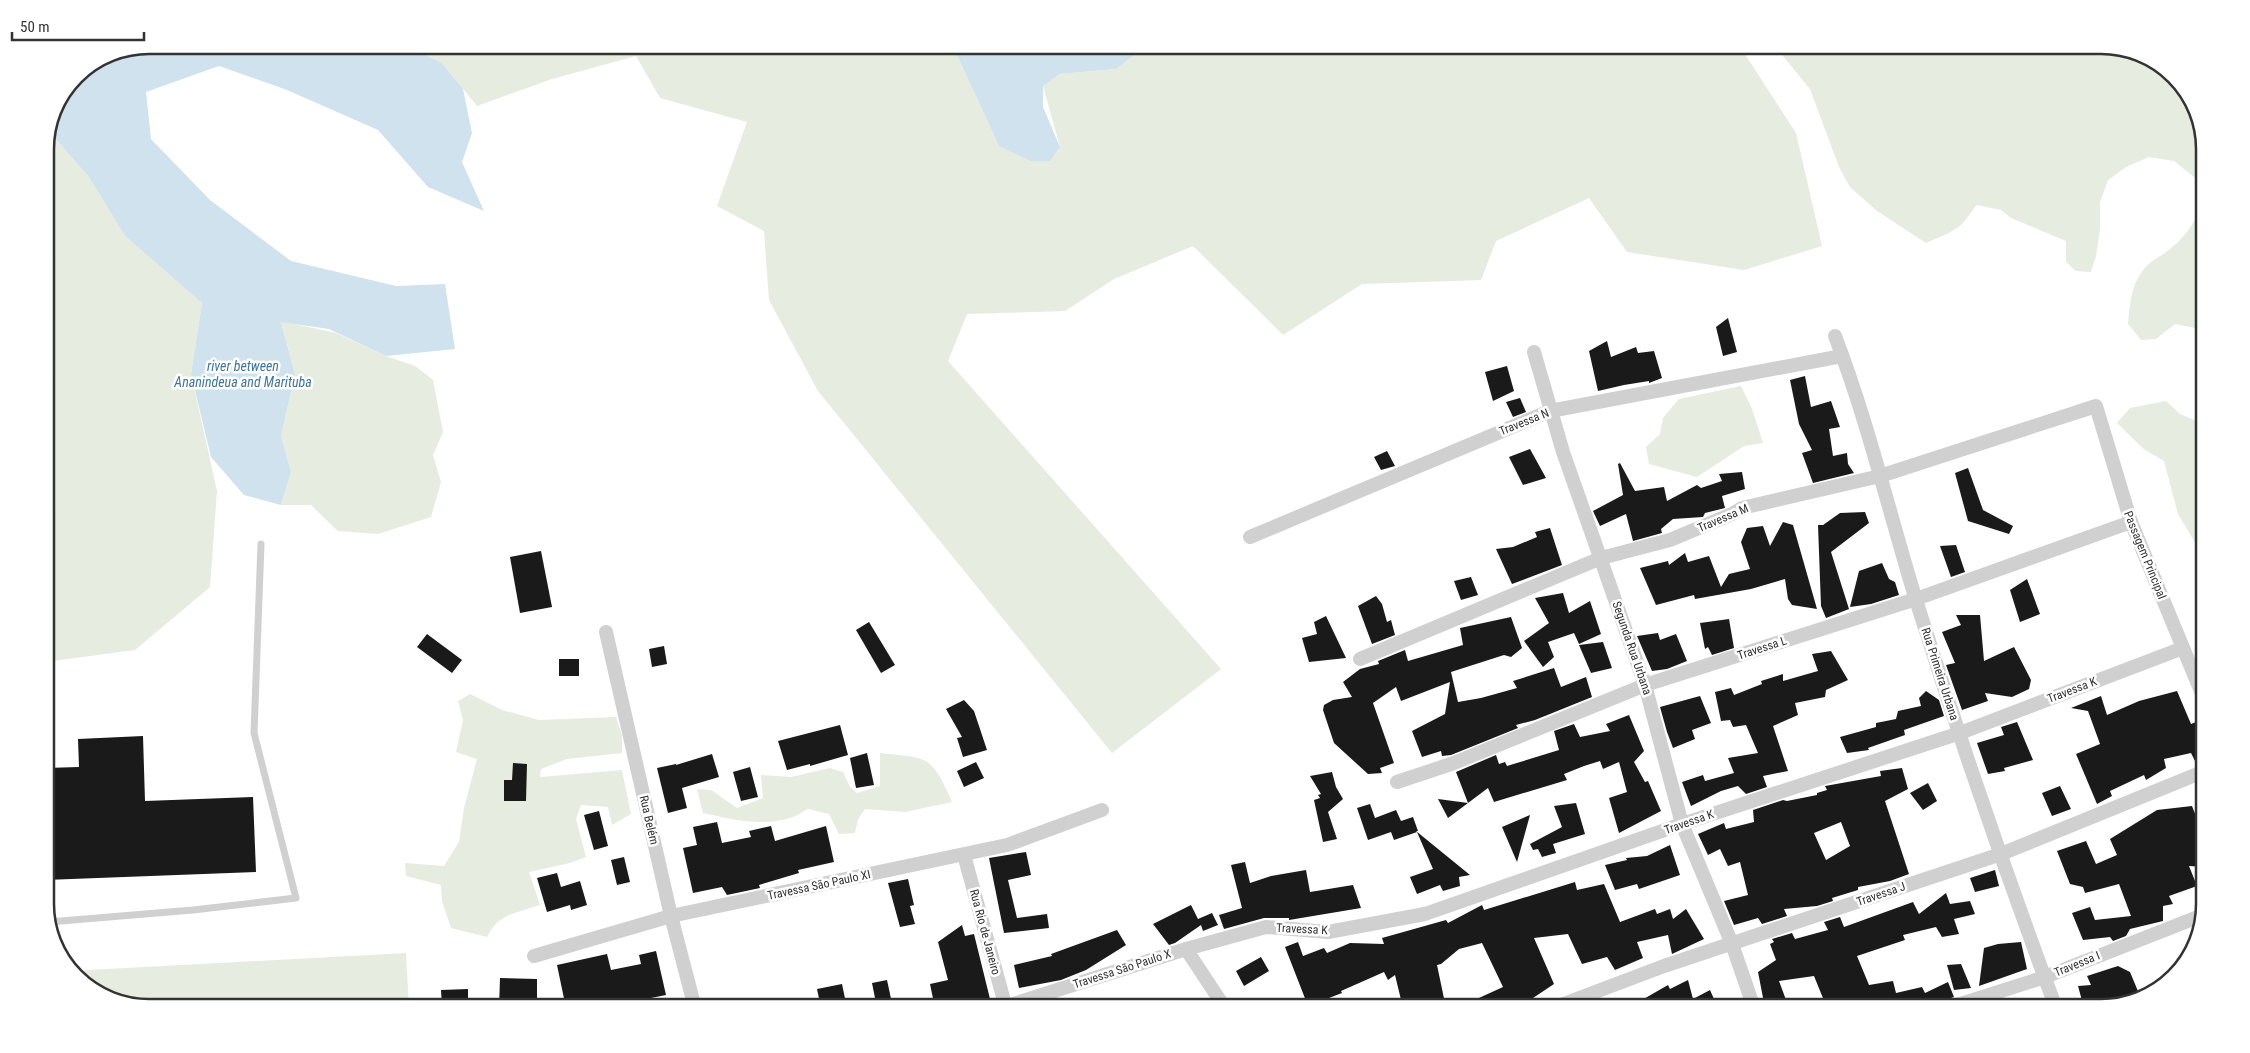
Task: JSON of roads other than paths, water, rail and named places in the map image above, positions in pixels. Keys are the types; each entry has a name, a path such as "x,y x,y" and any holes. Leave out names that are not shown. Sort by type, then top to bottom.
{"street":[{"name":"Rua Primeira Urbana","path":"1834,336 1880,476 1916,599 1960,734 2053,999"},
{"name":"Segunda Rua Urbana","path":"1534,352 1550,411 1645,685 1682,824 1732,944 1751,999"},
{"name":"Travessa N","path":"1250,537 1550,411 1842,356"},
{"name":"Travessa M","path":"1360,659 1601,558 1670,540 1742,508 1880,476 2096,406"},
{"name":"Passagem Principal","path":"2096,406 2130,522 2196,679"},
{"name":"Travessa L","path":"1397,782 1454,763 1645,685 1916,599 2130,522"},
{"name":"Rua Belém","path":"606,632 671,916 693,999"},
{"name":"Travessa K","path":"1186,949 1266,927 1328,932 1425,914 1682,824 1960,734 2183,648"},
{"name":"Travessa J","path":"1577,999 1664,966 2001,854 2196,775"},
{"name":"Travessa São Paulo XI","path":"534,956 671,916 1007,845 1102,810"},
{"name":"Rua Rio de Janeiro","path":"964,855 1002,999"},
{"name":"Travessa I","path":"1976,999 2045,977 2195,918"},
{"name":"Travessa São Paulo X","path":"1032,999 1186,949"},
{"path":"1186,949 1219,999"}],"lane":[{"path":"56,921 193,910 296,898 254,733 261,544"}],"water":[{"name":"river between Ananindeua and Marituba","path":"148,54 424,54 442,63 463,89 472,133 462,162 484,211 428,187 378,130 287,90 219,66 146,92 151,139 210,200 291,261 396,286 445,284 455,349 386,356 329,329 281,322 295,374 281,436 291,472 281,505 244,495 211,457 191,374 202,303 125,236 88,176 55,138 57,124 64,106 77,86 101,66 118,59"},
{"path":"956,54 1136,54 1116,69 1060,74 1043,86 1043,107 1060,147 1050,161 1031,161 999,146"}]}
